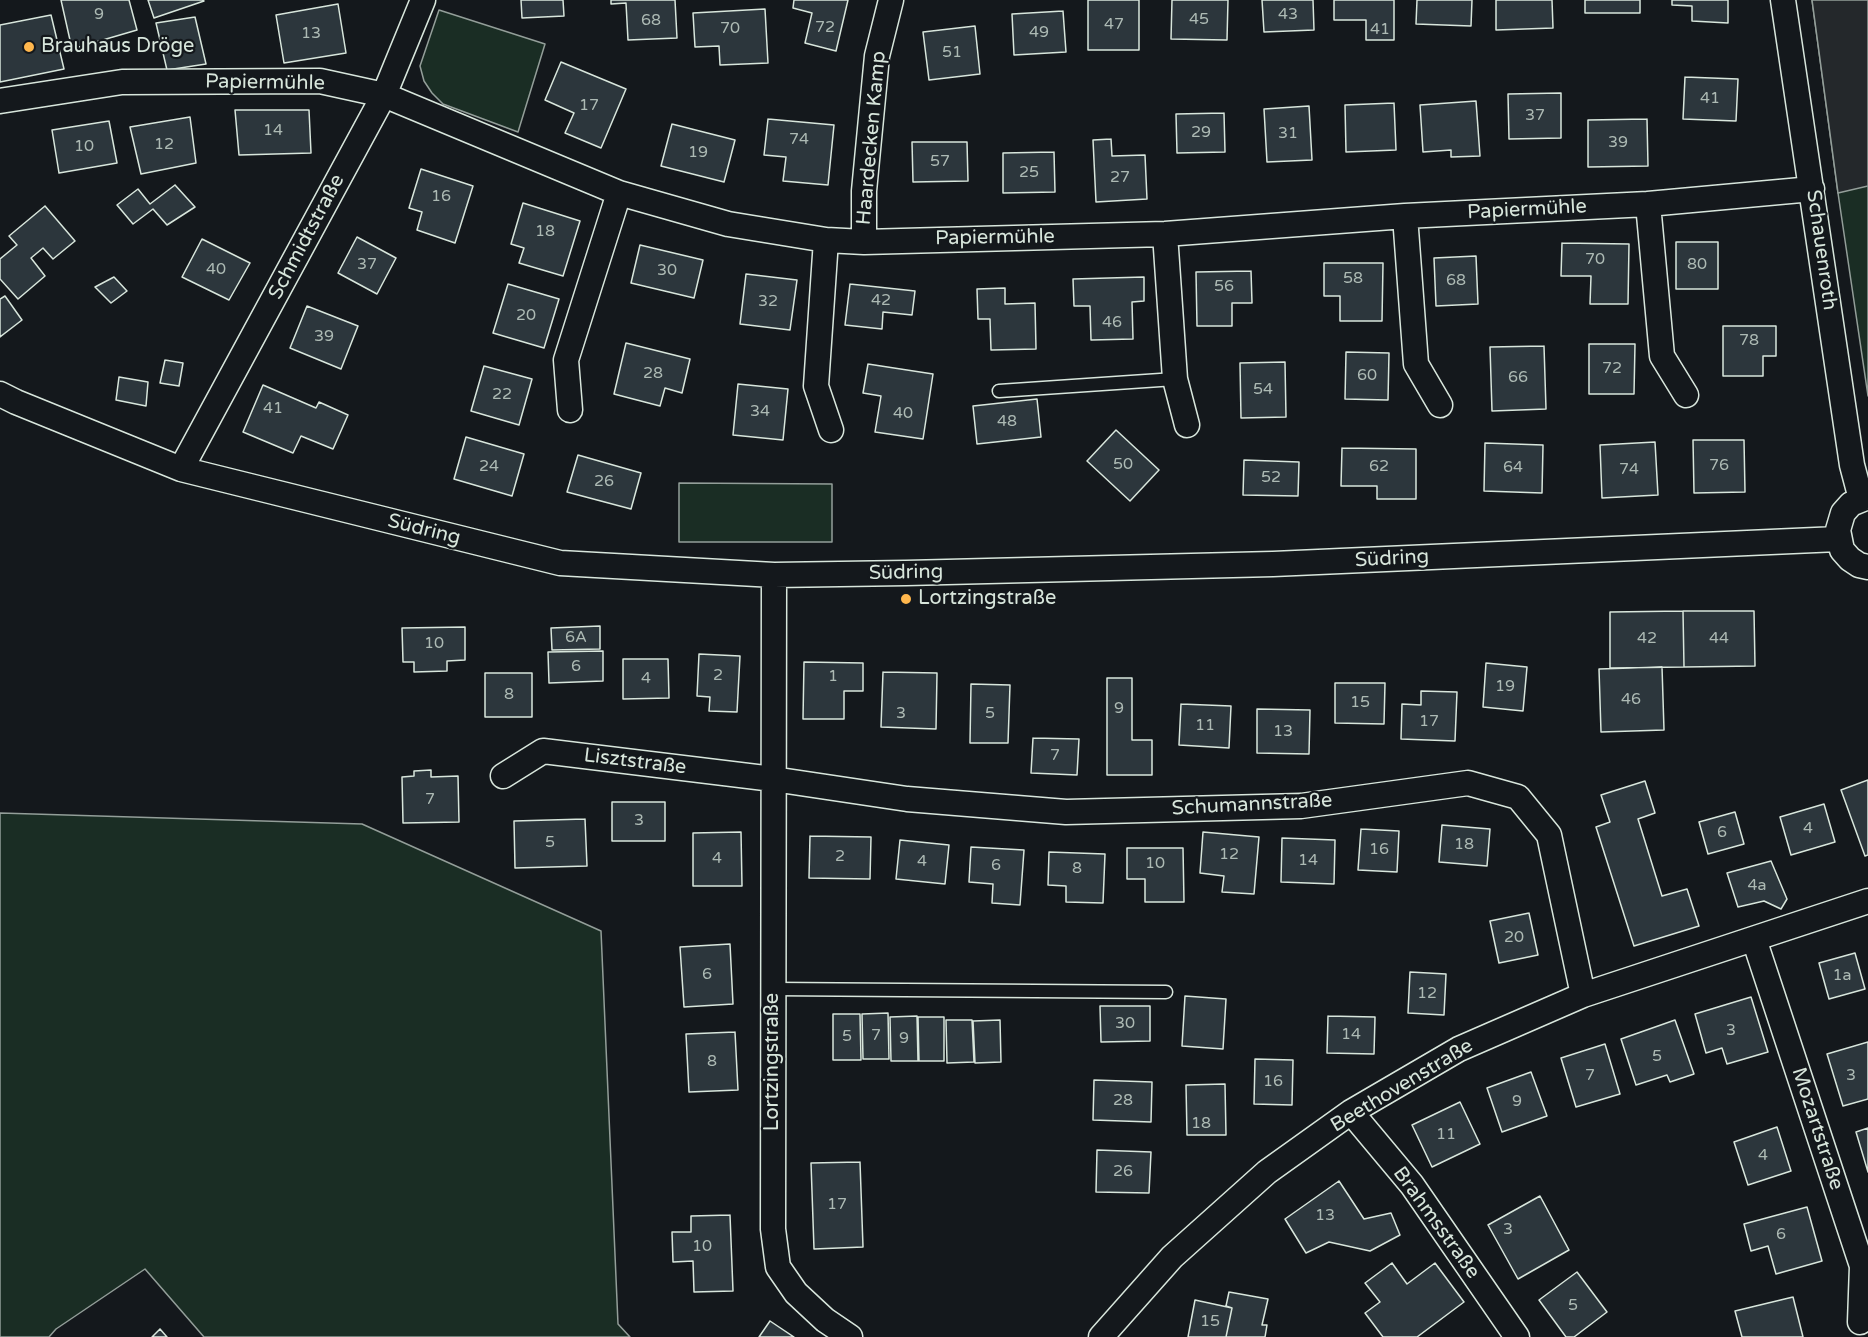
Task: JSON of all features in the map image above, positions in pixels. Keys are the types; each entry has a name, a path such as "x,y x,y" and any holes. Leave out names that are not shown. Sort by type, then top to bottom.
{"street":[{"name":"Schmidtstraße","path":"181,469 384,95 423,0"},
{"name":"Haardecken Kamp","path":"864,242 864,191 877,56 891,0"},
{"name":"Schauenroth","path":"1783,0 1852,465 1865,498"},
{"name":"Papiermühle","path":"0,101 122,82 320,81 384,95 619,193 728,224 826,240 864,242 1165,234 1405,216 1648,204 1812,189"},
{"path":"570,410 566,360 619,193"},
{"path":"1648,204 1662,356 1686,395"},
{"path":"1405,216 1416,364 1440,405"},
{"path":"1165,234 1175,379 1187,425"},
{"path":"826,240 816,386 831,430"},
{"name":"Südring","path":"0,394 181,469 560,563 774,575 1273,564 1838,539"},
{"path":"1865,498 1851,504 1843,513 1838,539 1842,550 1850,559 1859,565 1868,567"},
{"name":"Lortzingstraße","path":"774,575 773,1228 778,1267 795,1293 825,1320 850,1337"},
{"name":"Lisztstraße","path":"503,776 543,751 772,778"},
{"name":"Schumannstraße","path":"772,778 907,799 1066,812 1301,806 1468,783 1518,797 1549,835 1583,995"},
{"name":"Beethovenstraße","path":"1101,1337 1172,1257 1266,1172 1352,1112 1459,1048 1583,995 1868,901"},
{"name":"Mozartstraße","path":"1754,939 1862,1266 1860,1322"},
{"name":"Brahmsstraße","path":"1352,1112 1412,1185 1517,1337"}],"lane":[{"path":"999,391 1175,379"},
{"path":"772,989 1166,992"}],"green space":[{"path":"1812,0 1868,0 1868,396 1838,193"},
{"path":"439,10 545,44 518,132 443,104 424,81 420,66"},
{"path":"679,483 832,484 832,542 679,542"},
{"path":"0,813 362,824 601,931 618,1324 630,1337 204,1337 145,1269 56,1329 49,1337 0,1337"}],"shaded area":[{"path":"1812,0 1868,0 1868,186 1838,193"}],"building":[{"path":"61,0 129,0 137,30 72,49"},
{"path":"148,0 203,0 204,1 154,18"},
{"path":"521,0 563,0 564,16 522,18"},
{"path":"611,0 675,0 677,38 628,40 626,3 611,4"},
{"path":"794,0 848,0 836,51 805,43 812,13 793,8"},
{"path":"1088,0 1139,0 1139,50 1088,50"},
{"path":"1172,0 1228,0 1227,40 1171,39"},
{"path":"1262,0 1313,0 1314,30 1264,32"},
{"path":"1334,0 1394,0 1394,40 1366,40 1366,20 1334,20"},
{"path":"1417,0 1472,0 1471,26 1416,24"},
{"path":"1496,0 1552,0 1553,28 1496,30"},
{"path":"1585,0 1640,0 1640,13 1585,13"},
{"path":"1672,0 1728,0 1728,23 1692,21 1692,6 1672,5"},
{"path":"338,4 346,53 284,63 276,15"},
{"path":"765,9 768,63 720,65 719,46 695,47 693,13"},
{"path":"1063,11 1066,52 1014,55 1012,14"},
{"name":"Brauhaus Dröge","path":"51,15 64,69 0,82 0,25"},
{"path":"195,17 206,64 167,70 156,23"},
{"path":"975,26 980,74 929,80 923,32"},
{"path":"561,62 626,89 601,148 565,133 574,113 545,100"},
{"path":"1685,77 1738,79 1736,121 1683,119"},
{"path":"1561,93 1561,138 1509,139 1508,94"},
{"path":"1476,101 1480,156 1451,157 1451,150 1423,152 1420,105"},
{"path":"1394,103 1396,150 1346,152 1345,105"},
{"path":"1309,106 1312,160 1267,162 1264,109"},
{"path":"235,110 309,110 311,153 239,155"},
{"path":"1224,113 1225,152 1177,153 1176,114"},
{"path":"190,117 196,163 141,174 130,127"},
{"path":"768,119 834,125 828,185 783,181 786,157 764,155"},
{"path":"1647,119 1648,166 1588,167 1588,120"},
{"path":"109,121 117,163 59,173 52,130"},
{"path":"672,124 735,140 724,182 661,166"},
{"path":"1111,139 1112,156 1145,155 1147,199 1096,202 1093,140"},
{"path":"912,142 967,142 968,181 913,182"},
{"path":"1054,152 1055,192 1003,193 1003,153"},
{"path":"421,169 473,186 455,243 417,230 422,212 409,208"},
{"path":"175,185 195,207 167,225 153,209 133,224 117,205 138,189 150,204"},
{"path":"523,203 580,221 563,276 519,263 524,248 511,244"},
{"path":"45,206 75,241 53,259 43,248 31,258 45,276 18,299 0,279 0,259 17,245 9,236"},
{"path":"357,237 396,258 377,294 338,273"},
{"path":"202,239 250,263 229,300 182,277"},
{"path":"1676,242 1718,242 1718,289 1676,289"},
{"path":"1562,243 1629,244 1628,304 1590,304 1591,276 1561,276"},
{"path":"640,245 703,260 694,298 631,283"},
{"path":"1476,256 1478,304 1436,306 1434,258"},
{"path":"1324,263 1383,263 1382,321 1340,321 1340,296 1324,296"},
{"path":"1251,271 1252,303 1232,303 1232,326 1197,326 1196,272"},
{"path":"746,274 797,280 790,330 740,324"},
{"path":"114,277 127,291 111,303 95,287"},
{"path":"1144,277 1144,301 1132,302 1133,339 1091,340 1090,306 1074,306 1073,279"},
{"path":"508,284 559,299 544,348 493,333"},
{"path":"850,284 915,291 912,315 883,312 882,329 845,325"},
{"path":"1005,288 1005,304 1035,303 1036,349 991,350 990,319 978,319 977,289"},
{"path":"5,296 22,320 0,337 0,299"},
{"path":"307,306 358,326 341,369 290,348"},
{"path":"1723,326 1776,326 1776,356 1763,356 1763,376 1723,376"},
{"path":"626,343 690,359 682,393 665,388 660,406 614,394"},
{"path":"1589,344 1635,344 1634,394 1589,394"},
{"path":"1544,346 1546,409 1492,411 1490,347"},
{"path":"1346,352 1389,353 1388,400 1345,399"},
{"path":"165,360 183,363 179,386 160,383"},
{"path":"1285,362 1286,417 1241,418 1240,363"},
{"path":"868,364 933,374 923,439 875,432 881,396 863,393"},
{"path":"484,366 532,379 519,425 471,411"},
{"path":"119,377 148,382 146,406 116,400"},
{"path":"738,384 788,389 783,440 733,435"},
{"path":"263,385 316,408 319,402 348,415 333,449 301,436 293,453 243,432"},
{"path":"1037,399 1041,437 977,444 973,406"},
{"path":"1116,430 1159,470 1130,501 1087,461"},
{"path":"466,437 524,454 512,496 454,479"},
{"path":"1693,440 1744,440 1745,492 1694,493"},
{"path":"1655,442 1658,495 1602,498 1600,445"},
{"path":"1485,443 1543,445 1542,493 1484,491"},
{"path":"1342,448 1416,449 1416,499 1377,499 1377,486 1341,486"},
{"path":"578,455 641,473 631,509 567,492"},
{"path":"1244,460 1299,462 1298,496 1243,495"},
{"path":"1683,611 1684,667 1610,668 1610,612"},
{"path":"1683,611 1754,611 1755,666 1684,667"},
{"path":"600,626 600,649 552,650 551,628"},
{"path":"465,627 465,660 447,661 447,671 414,672 414,662 403,662 402,628"},
{"path":"603,651 603,681 549,683 548,652"},
{"path":"699,654 740,656 737,712 709,711 710,697 697,696"},
{"path":"623,659 668,659 669,698 623,699"},
{"path":"804,662 863,663 863,691 844,691 844,719 803,719"},
{"path":"1486,663 1527,667 1523,711 1483,707"},
{"path":"1662,667 1664,730 1601,732 1599,669"},
{"path":"883,672 937,673 936,729 881,727"},
{"path":"485,673 532,673 532,717 485,717"},
{"path":"1107,678 1132,678 1132,740 1152,740 1152,775 1107,775"},
{"path":"1335,683 1385,683 1384,724 1335,723"},
{"path":"971,684 1010,685 1008,743 970,743"},
{"path":"1421,691 1457,692 1455,741 1401,739 1402,704 1421,705"},
{"path":"1181,704 1231,706 1229,748 1179,745"},
{"path":"1257,709 1310,710 1309,754 1257,753"},
{"path":"1033,738 1079,739 1077,775 1031,773"},
{"path":"431,770 431,777 458,776 459,822 403,823 402,777 414,776 414,771"},
{"path":"1868,780 1868,855 1865,856 1841,790"},
{"path":"1645,781 1655,813 1638,819 1662,896 1687,889 1699,926 1634,946 1596,827 1610,822 1601,795"},
{"path":"612,802 665,802 665,841 612,841"},
{"path":"1824,804 1835,842 1791,855 1780,817"},
{"path":"1735,812 1744,844 1708,854 1699,822"},
{"path":"585,819 587,866 515,868 514,821"},
{"path":"1442,825 1490,829 1487,866 1439,862"},
{"path":"1361,829 1399,831 1397,872 1358,870"},
{"path":"741,832 742,886 693,886 693,833"},
{"path":"1203,832 1259,837 1254,894 1222,892 1224,876 1200,873"},
{"path":"810,836 871,837 870,879 809,878"},
{"path":"1282,838 1335,840 1334,884 1281,882"},
{"path":"900,840 949,845 945,884 896,879"},
{"path":"971,847 1024,850 1020,905 992,903 993,884 969,882"},
{"path":"1127,848 1183,848 1184,902 1145,902 1145,879 1127,879"},
{"path":"1049,852 1105,854 1103,903 1066,902 1066,886 1048,885"},
{"path":"1771,861 1787,899 1781,909 1764,901 1738,907 1727,873"},
{"path":"1529,913 1538,955 1499,963 1490,921"},
{"path":"730,944 733,1004 684,1007 680,947"},
{"path":"1855,953 1865,989 1829,999 1819,963"},
{"path":"1410,972 1446,974 1444,1015 1408,1013"},
{"path":"1185,996 1226,999 1223,1049 1182,1046"},
{"path":"1751,997 1768,1052 1727,1064 1722,1048 1706,1053 1695,1014"},
{"path":"1100,1006 1150,1006 1150,1041 1101,1042"},
{"path":"888,1013 889,1059 863,1059 862,1014"},
{"path":"833,1014 860,1014 861,1060 833,1060"},
{"path":"917,1016 918,1061 891,1061 890,1017"},
{"path":"1328,1016 1375,1017 1374,1054 1327,1053"},
{"path":"918,1017 944,1017 944,1061 919,1061"},
{"path":"946,1020 972,1020 974,1062 947,1063"},
{"path":"1000,1020 1001,1062 975,1063 973,1021"},
{"path":"1675,1020 1694,1074 1670,1082 1667,1075 1636,1085 1621,1039"},
{"path":"735,1032 738,1090 689,1092 686,1034"},
{"path":"1868,1042 1868,1099 1843,1106 1827,1054"},
{"path":"1605,1044 1620,1094 1576,1107 1561,1058"},
{"path":"1255,1059 1293,1060 1292,1105 1254,1104"},
{"path":"1531,1072 1547,1116 1502,1132 1487,1088"},
{"path":"1094,1080 1152,1082 1151,1122 1093,1120"},
{"path":"1225,1084 1226,1135 1187,1135 1186,1085"},
{"path":"1460,1102 1480,1144 1432,1167 1412,1125"},
{"path":"1777,1127 1791,1171 1748,1185 1734,1142"},
{"path":"1868,1128 1868,1172 1856,1132"},
{"path":"1097,1150 1151,1152 1149,1193 1096,1192"},
{"path":"860,1162 863,1247 814,1249 811,1163"},
{"path":"1339,1181 1364,1219 1391,1213 1400,1235 1370,1251 1329,1242 1306,1253 1285,1219"},
{"path":"1540,1196 1569,1250 1518,1279 1488,1225"},
{"path":"1807,1207 1822,1261 1776,1274 1768,1246 1751,1251 1744,1224"},
{"path":"730,1215 733,1291 694,1292 693,1261 673,1262 672,1232 691,1232 691,1216"},
{"path":"1392,1263 1407,1284 1435,1263 1464,1302 1417,1337 1383,1337 1365,1313 1380,1302 1365,1283"},
{"path":"1577,1272 1607,1312 1574,1337 1566,1337 1539,1300"},
{"path":"1229,1292 1268,1299 1262,1325 1267,1325 1265,1337 1226,1337 1232,1308 1226,1306"},
{"path":"1793,1297 1803,1337 1742,1337 1735,1311"},
{"path":"1195,1300 1232,1308 1226,1337 1188,1337"},
{"path":"770,1321 794,1337 759,1337"},
{"path":"160,1329 167,1337 152,1337"}],"place":[{"name":"Brauhaus Dröge","path":"29,47"},
{"name":"Lortzingstraße","path":"906,599"}]}
